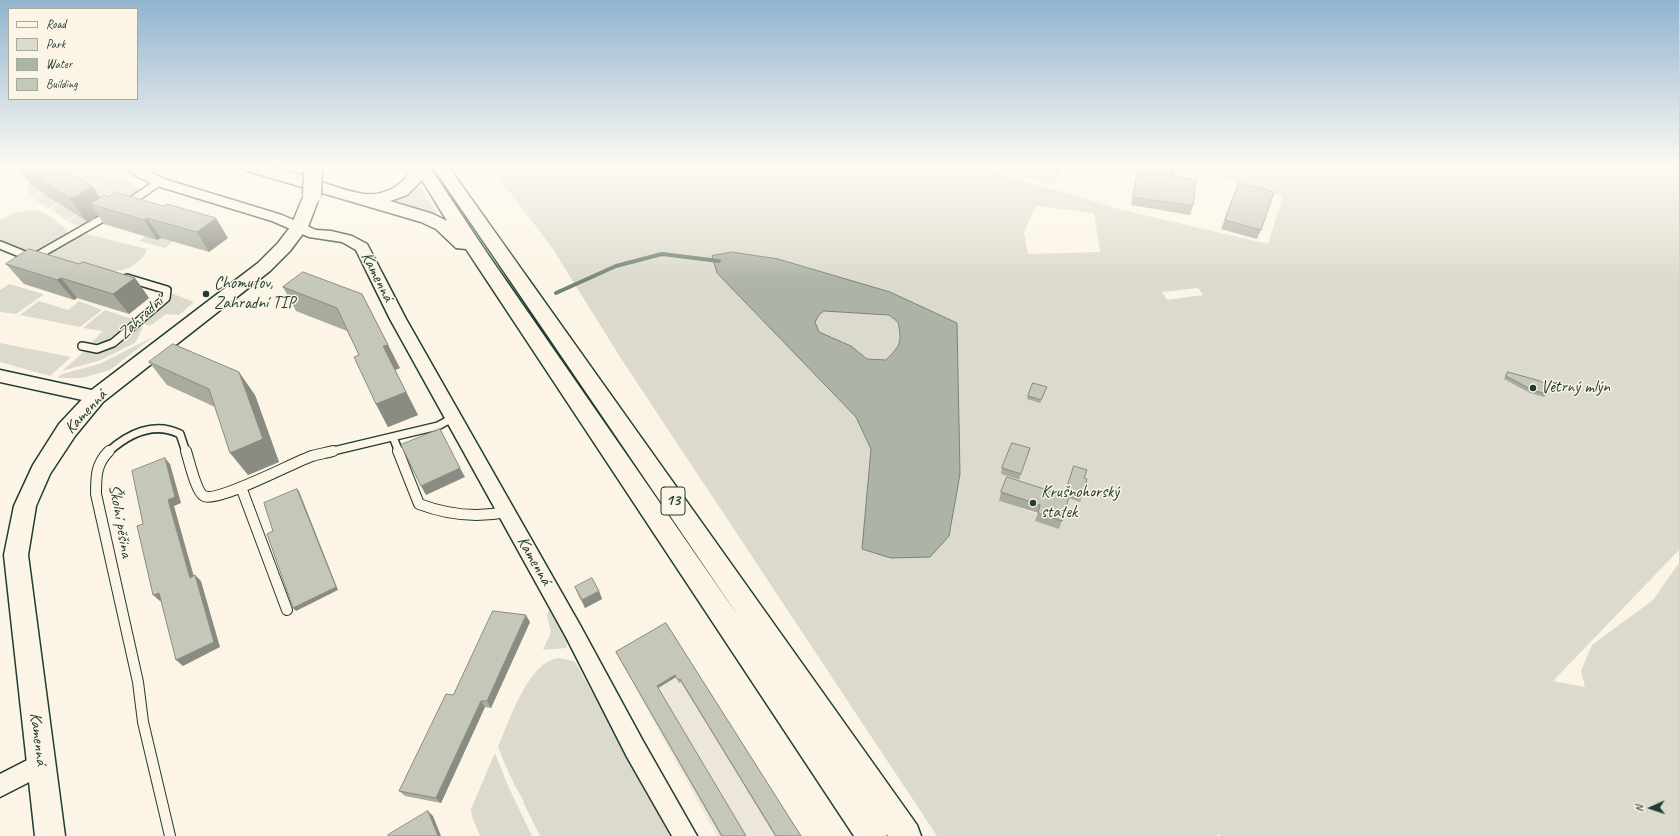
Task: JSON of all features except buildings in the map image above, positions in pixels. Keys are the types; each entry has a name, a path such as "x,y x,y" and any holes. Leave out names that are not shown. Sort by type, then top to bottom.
{"highway":[{"path":"384,205 428,218 442,225 482,260"},
{"name":"13","path":"446,205 872,836"},
{"name":"13","path":"467,205 906,836"}],"street":[{"path":"234,205 277,218 299,227 308,205"},
{"name":"Kamenná","path":"50,836 16,554 25,506 41,471 66,430 96,397 264,266 284,247 299,227 314,234 331,235 347,239 362,247 398,319 573,630 635,749 685,836"},
{"path":"0,376 96,397"},
{"path":"0,786 41,764"}],"lane":[{"path":"120,208 124,205"},
{"path":"32,258 114,212"},
{"path":"0,245 46,262"},
{"name":"Zahradní","path":"82,346 96,349 113,343 166,298 167,290 116,275"},
{"name":"Školní pěšina","path":"170,836 143,722 138,682 96,494 98,465 104,457 129,436 142,430 162,427 180,434 199,491 204,496 213,497 241,487 312,456 438,426 454,417"},
{"path":"393,437 420,504 432,509 471,516 493,515 506,512"},
{"path":"241,487 287,610"}],"shaded area":[{"path":"660,626 799,836 717,836 617,655"}],"green space":[{"path":"44,205 54,205 48,208"},
{"path":"61,205 76,215 66,220 51,209"},
{"path":"100,205 118,205 84,225 77,226 68,221 78,216 87,221"},
{"path":"406,205 432,205 437,212 431,213"},
{"path":"519,205 1105,205 1268,244 1280,205 1679,205 1679,550 1553,681 1585,687 1581,671 1592,645 1653,600 1679,563 1679,836 1220,836 1219,834 1217,836 937,836 620,357 551,246","holes":["1036,206 1094,213 1100,252 1028,254 1024,232","732,252 778,259 890,292 957,323 863,549 871,449 856,417 717,273","1198,288 1203,295 1167,300 1162,292","1025,464 1016,489 1059,529 1038,514 999,501 1009,477 1001,474"]},
{"path":"34,210 43,212 52,217 67,230 67,233 54,244 30,252 12,247 0,241 0,220 14,213"},
{"path":"87,234 147,249 139,261 120,271 92,268 49,256 50,250 74,237"},
{"path":"146,236 157,240 161,238 173,241 165,248 139,241"},
{"path":"9,284 43,295 16,314 0,312 0,290"},
{"path":"171,293 194,302 179,315 166,314 150,326 142,323 167,302"},
{"path":"39,301 68,310 79,301 102,310 80,327 20,315"},
{"path":"105,310 129,318 141,317 110,341 104,344 89,345 103,331 83,328"},
{"path":"824,311 889,315 898,322 900,334 899,343 895,351 886,360 867,359 851,346 819,332 814,322"},
{"path":"139,326 143,327 135,343 101,360 62,371 86,350 97,351"},
{"path":"153,337 110,370 82,378 57,378 62,374 99,364"},
{"path":"0,343 71,357 50,376 0,362"},
{"path":"550,606 565,632 567,643 566,648 543,650 551,632 547,616"},
{"path":"558,658 574,661 577,665 670,836 540,836 498,747 514,709 529,681 547,662"},
{"path":"495,753 508,786 532,836 480,836 472,817 471,809"}],"water":[{"path":"732,252 778,259 890,292 957,323 960,474 949,536 930,557 891,558 862,549 871,449 856,417 717,273 712,256","holes":["824,311 889,315 898,322 900,339 895,351 886,360 867,359 851,346 819,332 815,322 819,315"]}],"waterway":[{"path":"556,293 616,266 662,254 719,261"}],"place":[{"name":"Chomutov, Zahradní TIP","path":"206,294"},
{"name":"Větrný mlýn","path":"1533,388"},
{"name":"Krušnohorský statek","path":"1033,503"}]}
